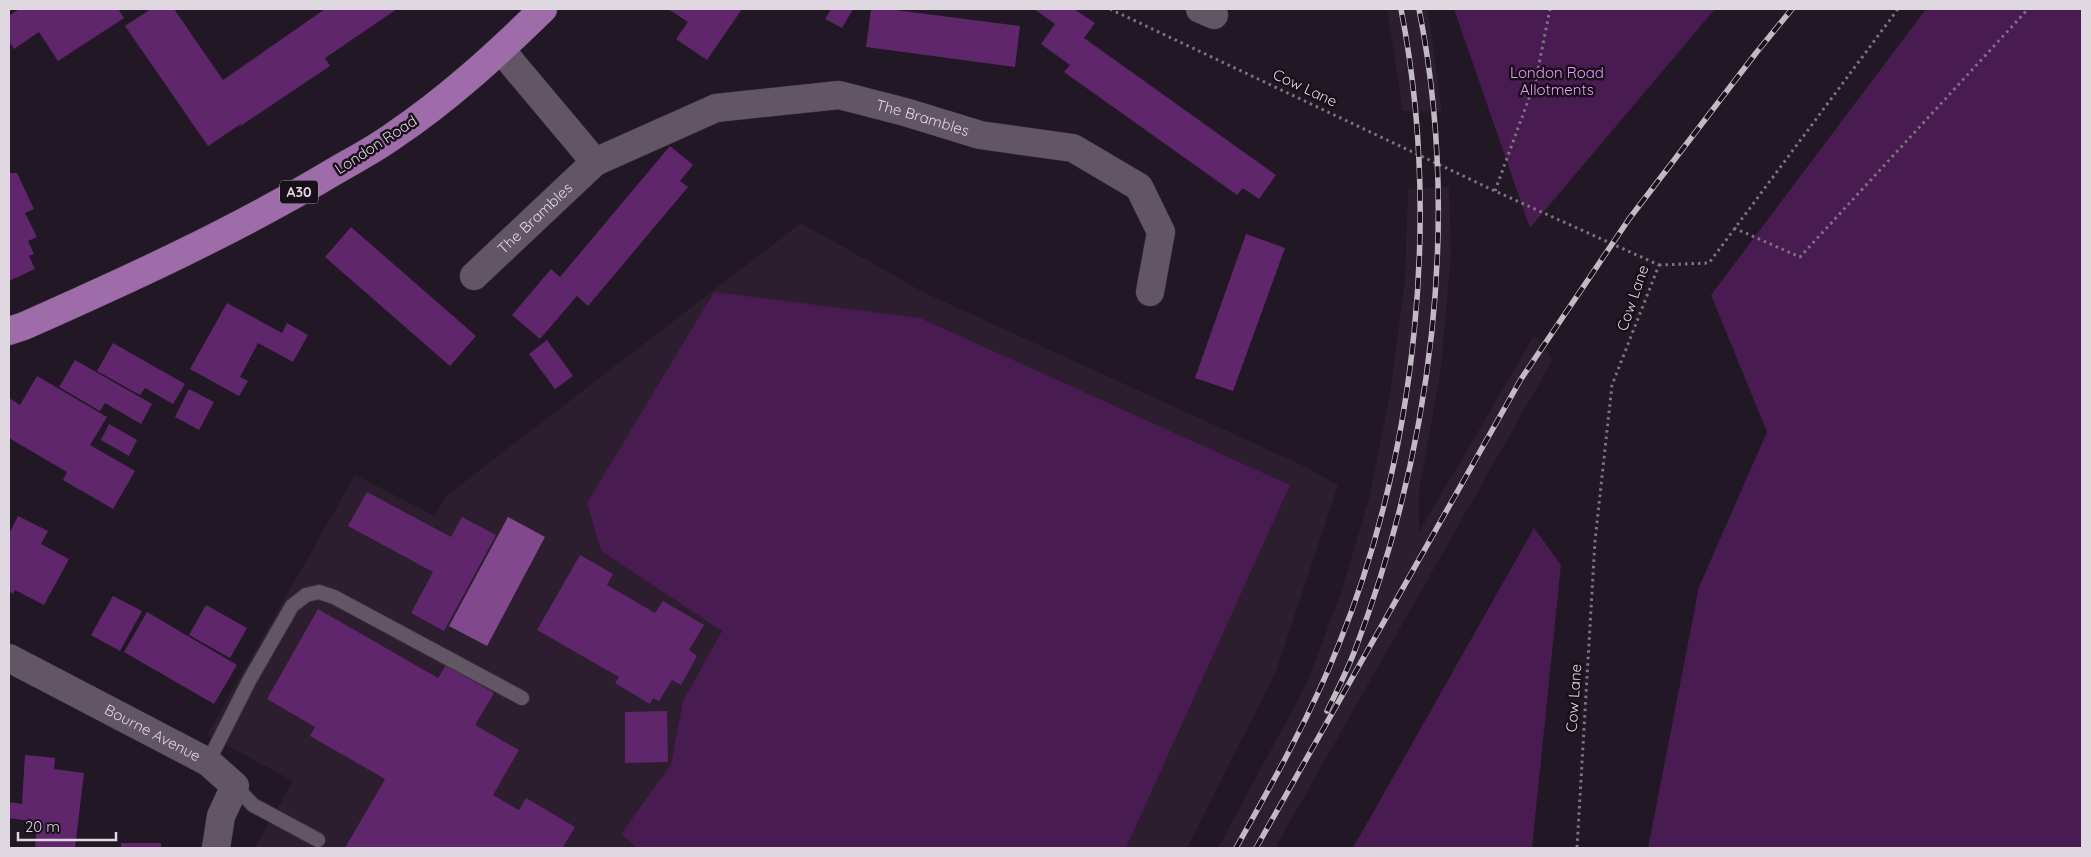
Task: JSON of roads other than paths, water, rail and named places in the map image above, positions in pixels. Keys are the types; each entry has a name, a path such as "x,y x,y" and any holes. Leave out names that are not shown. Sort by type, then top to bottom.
{"highway":[{"name":"London Road","path":"14,332 215,238 306,188 392,137 437,104 501,50 543,9"}],"street":[{"path":"501,50 596,162"},
{"name":"The Brambles","path":"474,276 596,162 716,108 838,95 905,112 980,135 1073,148 1139,187 1161,232 1150,292"},
{"name":"Bourne Avenue","path":"9,658 208,762 235,786"},
{"path":"216,848 221,816 235,786"}],"lane":[{"path":"208,762 249,681 292,606 306,595 319,592 334,597 522,698"},
{"path":"235,786 253,805 318,840"}],"railway":[{"path":"1236,848 1304,722 1339,644 1366,569 1387,492 1403,412 1414,331 1420,249 1419,167 1413,87 1401,9"},
{"path":"1327,711 1355,650 1382,573 1403,494 1420,414 1432,333 1438,252 1438,170 1431,89 1419,9"},
{"path":"1256,848 1521,379 1629,219 1792,9"}],"park label":[{"name":"London Road Allotments","path":"1557,82"}]}
